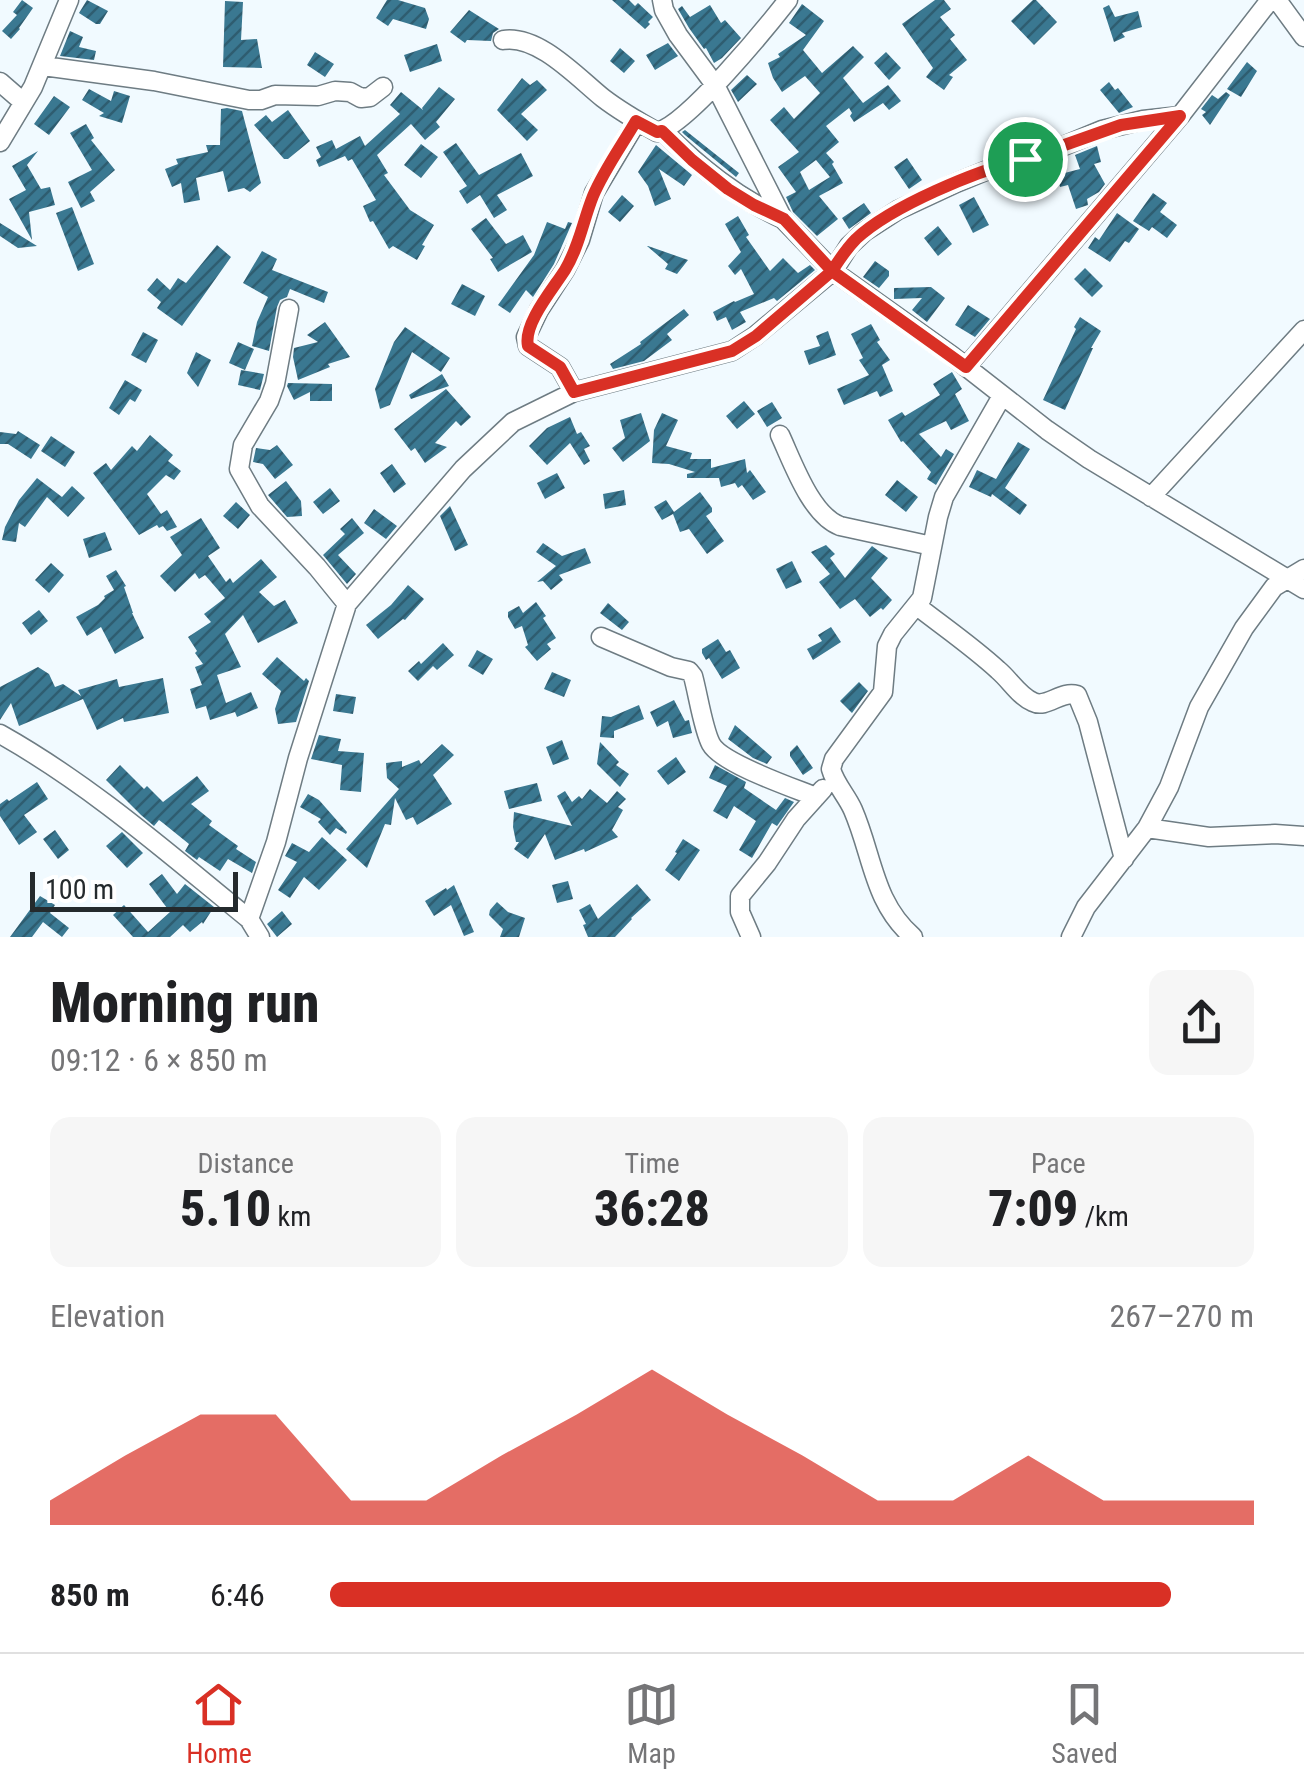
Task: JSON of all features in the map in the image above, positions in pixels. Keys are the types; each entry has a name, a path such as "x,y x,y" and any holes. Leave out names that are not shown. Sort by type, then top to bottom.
{"street":[{"path":"0,142 43,66 69,0"},
{"path":"662,0 678,35 715,85 784,219 832,271 1088,459 1295,574 1304,589"},
{"path":"502,40 519,40 537,47 636,121 657,132 670,128 715,85 788,0"},
{"path":"966,367 1274,0 1304,37"},
{"path":"43,66 154,81 249,100 275,95 318,96 335,91 361,98 383,87"},
{"path":"0,82 24,102"},
{"path":"249,920 347,604 463,469 513,422 574,392 732,351 756,336 832,271 864,232 898,210 956,183 1102,130 1180,116"},
{"path":"574,392 560,367 528,346 526,337 571,260 594,193 636,121"},
{"path":"662,131 728,189 784,219"},
{"path":"288,309 275,384 243,445 240,469 260,506 347,604"},
{"path":"1151,497 1304,330"},
{"path":"913,937 882,899 852,807 830,769 885,688 889,640 924,593 944,497 1002,396"},
{"path":"780,436 816,506 829,521 932,546"},
{"path":"1071,937 1086,907 1147,828 1169,787 1199,707 1218,670 1266,596 1295,574"},
{"path":"917,606 994,666 1035,704 1063,694 1077,694 1124,858"},
{"path":"601,637 689,671 715,749 751,770 816,797"},
{"path":"0,734 76,781 249,920 260,937"},
{"path":"751,937 740,912 740,896 796,819 834,778"},
{"path":"1147,828 1210,837 1304,836"}],"building":[{"path":"22,0 33,8 11,39 2,31 17,15 13,12"},
{"path":"87,0 108,11 100,24 79,13"},
{"path":"387,0 425,8 429,19 426,29 393,19 388,26 376,18"},
{"path":"612,0 629,0 635,6 638,3 653,17 650,24 645,29"},
{"path":"935,0 944,0 951,9 940,17 955,35 950,39 967,60 949,75 953,77 944,90 926,77 933,68 902,24"},
{"path":"1033,0 1057,22 1034,45 1011,21"},
{"path":"225,1 243,2 241,40 257,39 262,68 223,67"},
{"path":"802,4 824,21 803,50 822,73 853,46 864,57 843,78 863,103 888,85 901,101 889,110 883,103 854,122 849,108 826,126 839,142 826,153 843,183 819,196 838,219 817,236 793,212 786,197 796,192 778,167 799,152 770,120 784,107 794,119 820,93 805,76 782,92 773,78 768,63 806,35 789,23","holes":["816,160 830,177 809,190 800,172"]},
{"path":"710,5 721,23 725,20 741,38 714,63 678,9 682,6 690,17"},
{"path":"1109,5 1115,17 1138,11 1142,27 1122,33 1125,37 1114,42 1103,8"},
{"path":"469,10 499,29 491,41 465,43 450,32"},
{"path":"70,31 83,37 79,47 96,51 94,60 60,56"},
{"path":"668,43 678,56 655,70 646,55"},
{"path":"437,44 442,61 410,72 404,55"},
{"path":"620,48 635,61 624,73 610,61"},
{"path":"315,52 334,64 325,77 307,65"},
{"path":"886,52 901,68 889,80 874,63"},
{"path":"1247,62 1257,71 1241,97 1227,89"},
{"path":"747,75 757,84 738,102 731,90"},
{"path":"522,78 530,85 537,80 547,90 521,114 538,130 527,141 497,110"},
{"path":"1109,82 1133,107 1119,113 1100,90"},
{"path":"439,87 455,99 436,122 440,127 425,140 411,124 377,155 388,173 384,175 410,210 434,225 417,260 393,246 389,249 373,221 370,222 363,206 376,200 352,159 348,161 345,156 319,167 316,160 321,157 316,147 332,140 336,149 360,136 365,146 400,114 390,105 401,92 423,110"},
{"path":"89,89 111,101 114,91 130,96 122,123 99,116 104,113 82,100"},
{"path":"1226,92 1230,95 1210,125 1201,109 1212,95 1218,99"},
{"path":"54,96 70,107 49,135 34,124"},
{"path":"221,109 242,111 261,183 250,192 244,188 228,192 223,171 196,178 200,200 184,203 181,183 172,187 165,169 178,164 176,159 208,152 206,145 220,145"},
{"path":"288,110 310,141 284,159 254,125 266,115 272,122"},
{"path":"86,124 94,138 91,140 115,170 90,192 95,201 81,208 68,182 92,170 70,133"},
{"path":"685,130 739,173 736,177 685,135"},
{"path":"456,143 479,175 521,153 533,176 497,195 507,210 494,218 480,195 467,204 459,191 467,186 443,152"},
{"path":"421,144 438,157 421,178 404,165"},
{"path":"656,145 692,175 684,186 659,169 671,199 655,206 638,172"},
{"path":"1097,146 1101,162 1094,164 1105,184 1087,199 1088,205 1076,209 1068,185 1060,187 1057,175 1080,169 1075,155"},
{"path":"38,151 27,165 41,189 50,187 55,205 29,212 32,240 9,199 26,190 12,166"},
{"path":"907,158 922,180 909,189 894,167"},
{"path":"1153,193 1167,203 1160,212 1177,225 1167,238 1152,227 1149,231 1133,221"},
{"path":"622,195 634,206 620,222 608,212"},
{"path":"974,197 989,225 973,233 959,205"},
{"path":"864,203 871,213 849,229 842,218"},
{"path":"72,207 94,264 78,271 56,213"},
{"path":"1117,213 1139,229 1110,262 1088,248 1095,237 1099,240"},
{"path":"738,216 749,235 746,237 770,271 783,258 798,273 810,265 815,270 777,301 774,298 740,312 746,322 732,330 726,317 717,321 713,312 754,294 741,269 735,275 728,266 741,252 725,224"},
{"path":"486,218 506,244 523,235 532,252 498,272 490,259 493,258 471,229"},
{"path":"547,222 565,229 568,222 572,223 554,264 533,297 526,290 510,313 498,305 534,255"},
{"path":"0,223 37,246 18,248 0,236"},
{"path":"938,226 952,244 938,256 924,238"},
{"path":"217,245 231,257 182,326 157,308 161,302 147,290 157,278 170,290 178,278 186,283"},
{"path":"647,246 688,260 677,274 665,269 668,264"},
{"path":"262,251 277,259 272,270 328,292 324,303 290,289 277,307 269,351 252,346 268,297 243,283"},
{"path":"875,261 889,271 879,288 863,277"},
{"path":"1085,268 1103,286 1092,297 1074,279"},
{"path":"462,284 485,296 475,316 451,304"},
{"path":"931,287 945,298 927,322 912,310 922,298 894,299 894,288"},
{"path":"968,305 990,319 975,337 955,325"},
{"path":"684,309 689,315 667,334 672,340 644,361 613,369 610,364"},
{"path":"1080,317 1101,331 1065,410 1043,400"},
{"path":"325,322 350,357 298,380 294,348 318,342 307,335"},
{"path":"871,324 880,340 877,342 890,360 882,365 893,391 880,397 877,391 844,405 837,389 869,375 859,360 863,358 851,334"},
{"path":"405,327 450,358 441,372 412,352 390,405 380,409 375,389 394,342"},
{"path":"828,331 836,355 809,365 804,351 820,346 816,336"},
{"path":"143,332 158,340 146,363 131,355"},
{"path":"238,342 254,349 245,370 229,363"},
{"path":"196,352 211,360 198,387 187,373"},
{"path":"241,370 264,374 260,390 238,385"},
{"path":"952,372 962,389 955,394 969,421 951,430 946,421 919,434 941,457 946,449 954,454 936,485 927,479 931,472 901,442 888,420 902,412 905,416 940,395 933,384"},
{"path":"442,374 449,386 411,399 409,395"},
{"path":"125,380 142,390 119,415 109,408"},
{"path":"288,383 332,384 332,401 310,401 310,392 294,400"},
{"path":"446,389 471,417 461,426 456,421 435,443 447,447 425,463 394,429"},
{"path":"744,401 755,414 737,429 726,416"},
{"path":"772,402 782,418 767,427 757,411"},
{"path":"641,413 650,441 623,462 612,448 625,438 620,420"},
{"path":"662,413 678,420 666,446 692,453 690,459 711,459 711,468 745,459 747,473 750,470 766,492 753,500 742,485 721,487 719,478 687,478 687,474 695,472 652,463 654,430"},
{"path":"570,417 577,434 581,432 590,446 584,449 590,461 584,465 570,443 547,465 529,446 547,428"},
{"path":"18,431 40,445 31,459 8,444 0,444 0,432"},
{"path":"150,435 173,455 168,461 181,471 174,480 166,475 147,494 161,514 167,510 177,527 167,531 157,525 139,535 93,473 106,463 111,470 132,446 137,451"},
{"path":"51,436 75,452 65,467 41,451"},
{"path":"1018,442 1030,449 1005,488 1027,505 1020,515 992,494 991,497 969,487 977,470 996,479"},
{"path":"277,445 293,465 275,479 263,464 253,462 256,448 270,450"},
{"path":"392,464 406,484 394,493 380,473"},
{"path":"557,473 565,488 545,499 537,483"},
{"path":"37,478 62,497 72,486 85,498 68,517 47,497 25,527 19,523 16,542 2,540 19,500"},
{"path":"897,480 918,497 906,512 885,495"},
{"path":"286,481 301,501 302,516 287,517 268,495"},
{"path":"330,488 340,501 323,514 313,502"},
{"path":"624,490 626,505 605,509 603,494"},
{"path":"700,492 712,508 706,516 724,541 707,554 689,529 680,532 673,514 662,520 654,507 666,500 674,512"},
{"path":"236,502 250,515 238,529 223,516"},
{"path":"450,506 468,545 455,551 440,516"},
{"path":"374,509 397,526 386,539 364,523"},
{"path":"201,518 220,548 208,556 226,582 230,578 233,583 261,559 277,577 259,592 274,606 285,600 298,623 258,643 243,615 225,634 241,667 217,675 226,703 251,692 258,708 237,717 235,712 210,720 206,706 196,709 190,689 202,685 195,667 203,664 188,637 211,622 204,614 225,598 205,575 199,579 195,573 175,592 160,576 182,555 170,537"},
{"path":"352,518 364,533 338,555 356,574 347,584 323,555 345,534 340,529"},
{"path":"105,532 112,550 89,558 83,539"},
{"path":"543,543 562,556 585,548 591,563 559,575 563,580 551,590 543,581 537,582 556,566 536,552"},
{"path":"826,545 835,554 830,558 845,578 872,546 888,558 871,578 892,600 883,610 870,617 855,599 840,609 819,582 830,574 811,552"},
{"path":"792,561 802,582 786,589 776,569"},
{"path":"51,563 64,575 49,593 35,580"},
{"path":"116,570 126,586 132,613 144,638 115,654 101,627 87,636 76,617 114,590 106,576"},
{"path":"408,585 424,599 405,620 378,639 366,625"},
{"path":"536,602 556,638 547,644 551,649 537,661 525,647 528,645 522,626 515,629 508,617 508,612 519,606 523,613"},
{"path":"608,603 629,622 622,630 600,613"},
{"path":"39,610 48,621 31,635 22,623"},
{"path":"831,627 841,642 813,660 807,649 822,641 818,635"},
{"path":"718,639 740,668 722,679 702,653 702,649"},
{"path":"443,643 454,655 437,670 433,666 418,681 408,671"},
{"path":"477,650 493,659 483,675 468,666"},
{"path":"277,657 309,681 296,722 278,724 275,709 281,691 262,674"},
{"path":"38,667 49,674 55,687 63,684 81,696 78,690 117,679 119,687 163,678 169,713 124,722 123,718 97,730 83,699 19,726 11,703 0,720 0,687"},
{"path":"552,672 571,680 564,697 544,689"},
{"path":"859,682 868,691 852,713 840,701"},
{"path":"336,694 356,697 353,714 333,711"},
{"path":"674,700 685,721 689,720 692,733 673,738 668,721 657,727 650,712"},
{"path":"639,705 644,719 614,731 614,738 600,737 602,716 611,717"},
{"path":"735,725 772,757 767,764 728,739"},
{"path":"319,735 341,739 338,751 364,753 361,792 340,790 342,765 311,759"},
{"path":"562,740 569,759 553,765 546,747"},
{"path":"600,742 619,762 616,765 629,774 620,787 597,764"},
{"path":"442,744 454,755 433,775 452,804 417,825 413,817 406,820 395,798 391,825 385,824 367,868 346,849 399,789 387,778 386,763 402,761 402,767 419,760 421,764"},
{"path":"797,745 813,768 803,775 790,756"},
{"path":"676,757 686,772 668,785 657,771"},
{"path":"120,765 163,802 197,776 209,791 191,804 212,821 209,825 256,862 252,873 228,859 220,871 199,857 197,860 185,851 189,844 163,823 159,820 154,826 106,780"},
{"path":"715,765 746,782 744,788 776,810 785,798 794,802 777,826 772,823 752,858 739,850 756,821 734,806 727,819 713,811 727,786 709,778"},
{"path":"37,782 48,799 24,815 37,832 19,845 0,816 0,804"},
{"path":"537,783 542,801 509,809 504,791"},
{"path":"590,789 607,803 617,791 626,799 618,807 623,810 612,830 618,837 555,860 545,834 528,859 514,849 519,842 513,827 514,812 572,826 557,796 565,791 572,802 579,796 582,799"},
{"path":"308,794 319,800 346,834 336,828 330,835 318,822 321,819 300,807"},
{"path":"55,830 69,850 58,859 43,839"},
{"path":"122,832 143,853 127,868 106,846"},
{"path":"322,837 347,860 319,890 304,877 290,898 278,890 297,862 285,856 292,843 309,852"},
{"path":"683,839 700,850 679,881 665,870"},
{"path":"162,874 177,894 185,884 214,907 203,924 190,932 183,925 170,937 133,937 113,915 124,905 148,932 170,912 149,884"},
{"path":"568,881 573,899 557,903 552,885"},
{"path":"637,884 651,900 615,937 588,937 579,910 590,904 598,919"},
{"path":"454,885 474,932 464,936 451,905 434,916 425,901"},
{"path":"40,896 55,905 50,913 69,928 62,937 43,922 32,937 10,937"},
{"path":"497,902 508,912 525,918 519,937 500,937 503,929 489,915"},
{"path":"282,911 292,924 277,937 267,924"}],"route":[{"path":"1025,159 995,167 898,210 856,239 832,271 784,219 728,189 662,131 636,121 594,193 571,260 539,310 526,342 560,367 574,392 732,351 756,336 832,271 966,367 1180,116 1102,130 1025,159"}]}
